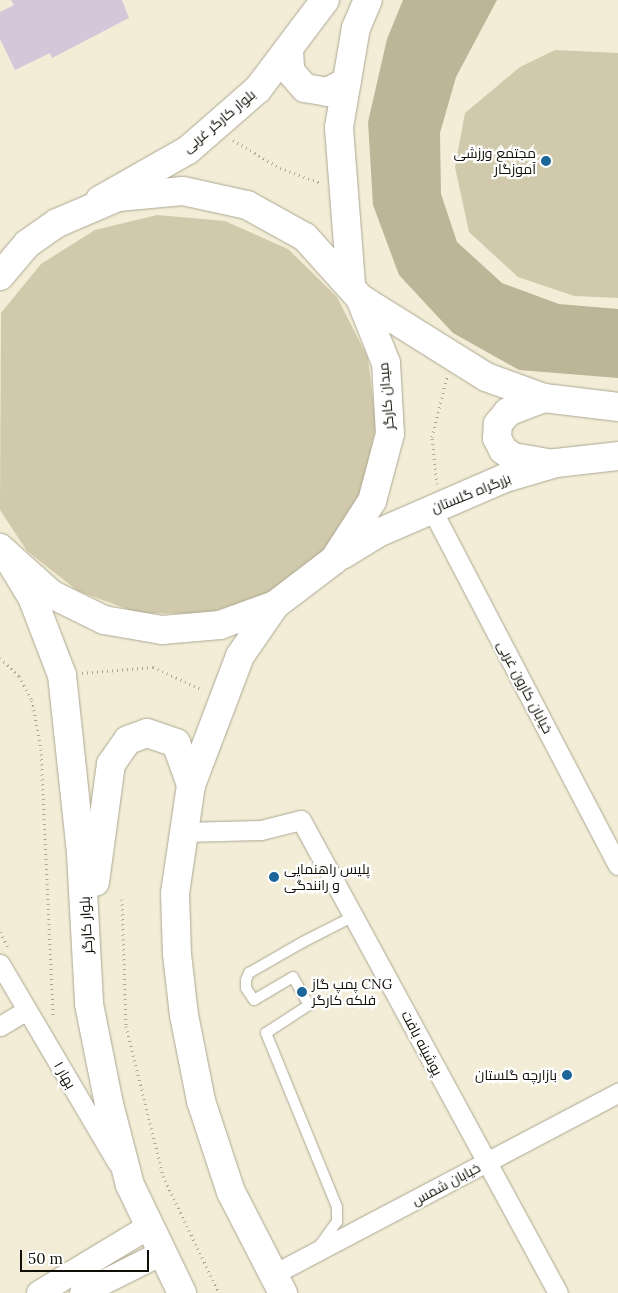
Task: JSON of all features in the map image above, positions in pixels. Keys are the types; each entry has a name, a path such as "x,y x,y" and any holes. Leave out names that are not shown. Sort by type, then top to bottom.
{"main road":[{"name":"بلوار کارگر غربی","path":"57,222 188,150 258,90 325,0"},
{"path":"368,0 356,28 339,127 355,291 452,357 486,377 544,398 618,407"},
{"path":"289,49 290,71 305,88 327,92 347,82"},
{"name":"میدان کارگر","path":"0,276 27,244 57,222 118,197 183,191 238,203 305,237 355,291 386,363 390,434 372,501 334,560 275,605 220,626 162,630 104,620 51,594 3,552"},
{"path":"0,256 27,244"},
{"path":"544,398 508,412 498,424 497,438 503,450 513,458 556,463"},
{"name":"بزرگراه گلستان","path":"334,560 378,533 505,478 556,463 618,456"},
{"name":"بلوار کارگر","path":"3,552 32,597 62,675 87,939 89,1004 130,1185 182,1293"},
{"path":"275,605 240,656 191,785 182,832 175,894 176,954 202,1102 231,1192 278,1284"},
{"path":"87,939 111,764 128,740 147,733 176,743 191,785"}],"street":[{"name":"خیابان کارون غربی","path":"435,507 618,866"},
{"name":"پوشینه بافت","path":"182,832 261,830 301,820 558,1293"},
{"name":"بهار ۱","path":"6,960 130,1185"},
{"path":"0,1026 35,1010"},
{"name":"خیابان شمس","path":"278,1284 315,1253 618,1093"},
{"path":"39,1293 150,1226"},
{"path":"82,1293 162,1252"}],"lane":[{"path":"315,1253 337,1222 337,1207 266,1033 309,1005 293,977 254,1000 246,988 246,980 250,973 354,916"}],"path":[{"path":"213,128 280,168 344,191"},
{"path":"435,507 432,437 452,357"},
{"path":"0,658 19,676 32,700 41,749 47,955 54,1026 35,1010"},
{"path":"62,675 153,667 224,699"},
{"path":"122,899 129,1036 164,1176 219,1293"},
{"path":"0,932 6,960"}],"shaded area":[{"path":"403,0 497,0 456,77 440,133 441,194 457,242 502,283 559,304 618,309 618,378 519,370 453,333 399,275 373,205 368,122 387,39"},
{"name":"مجتمع ورزشی آموزگار","path":"555,50 618,53 618,298 574,296 518,277 469,232 455,167 465,113 520,67"},
{"path":"157,215 225,221 288,249 337,297 368,358 376,426 361,493 325,550 271,592 206,614 138,613 78,591 27,551 0,510 1,313 41,264 95,230"}],"building":[{"path":"11,0 122,0 129,18 52,58 50,53 15,70 0,39 0,12 14,5"}],"place":[{"name":"مجتمع ورزشی آموزگار","path":"546,161"},
{"name":"پلیس راهنمایی و رانندگی","path":"274,877"},
{"name":"پمپ گاز CNG فلکه کارگر","path":"302,992"},
{"name":"بازارچه گلستان","path":"567,1075"}]}
